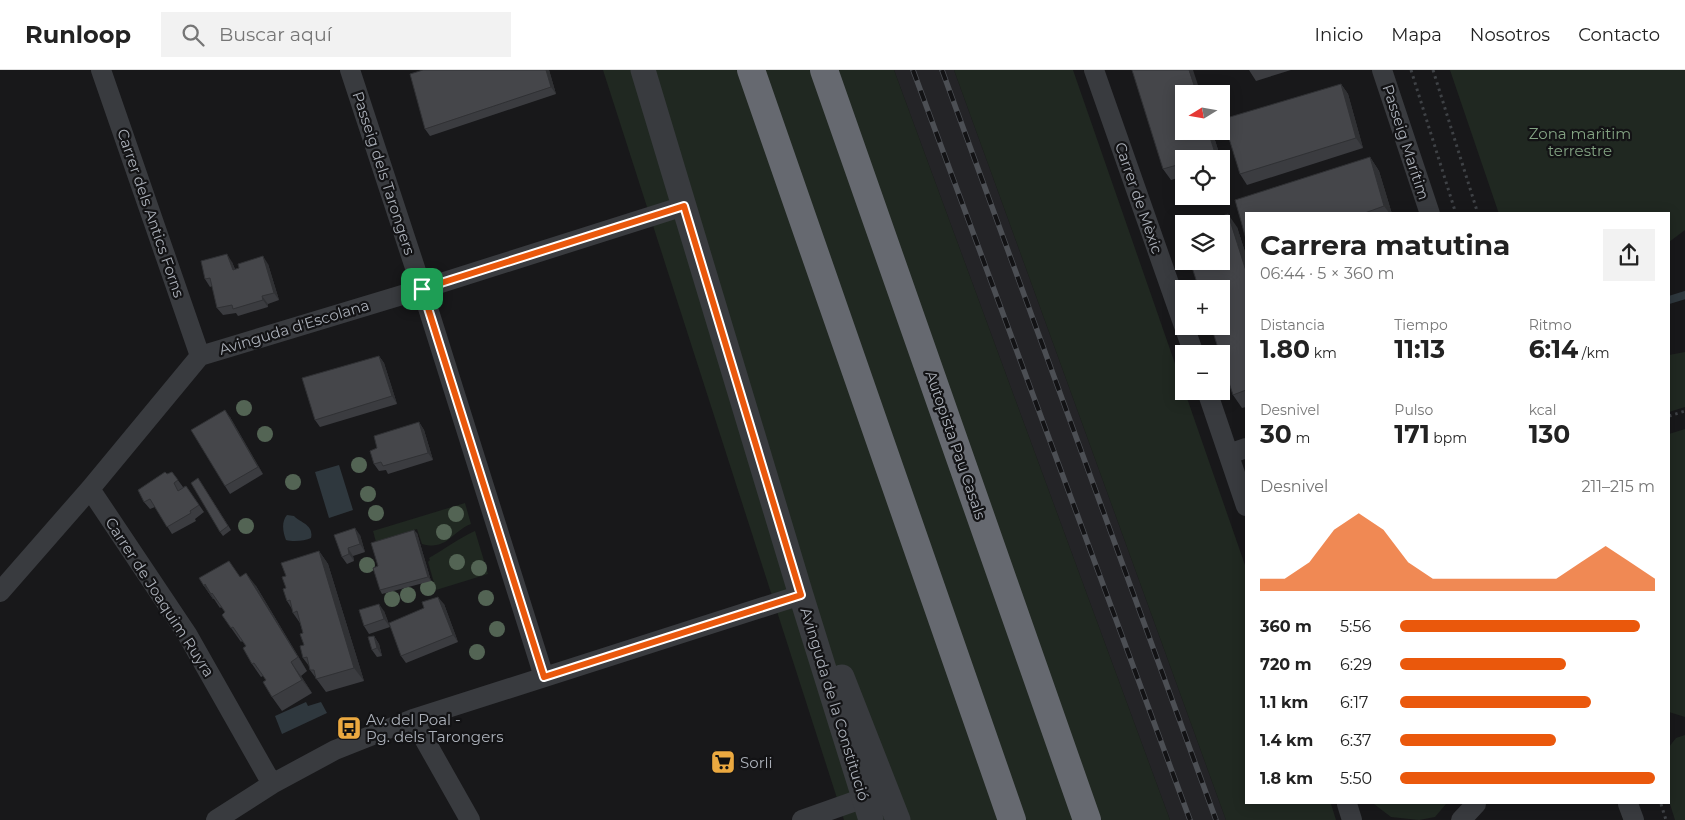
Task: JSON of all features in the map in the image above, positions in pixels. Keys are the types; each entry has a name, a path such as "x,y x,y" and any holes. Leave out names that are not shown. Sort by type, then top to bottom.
{"highway":[{"path":"751,70 1012,820"},
{"name":"Autopista Pau Casals","path":"824,70 1087,820"}],"street":[{"name":"Carrer dels Antics Forns","path":"102,70 200,356"},
{"name":"Passeig dels Tarongers","path":"350,70 422,289 544,677"},
{"name":"Avinguda de la Constitució","path":"643,70 801,595 868,809"},
{"name":"Carrer de Mèxic","path":"1094,70 1175,300"},
{"name":"Passeig Marítim","path":"1382,70 1429,212"},
{"name":"Avinguda d'Escolana","path":"0,592 90,490 200,356 422,289 684,206"},
{"path":"1212,400 1237,451 1245,500"},
{"name":"Carrer de Joaquim Ruyra","path":"90,490 188,634 272,784"},
{"path":"216,820 272,784 335,750 413,719 801,595"},
{"path":"809,621 829,651 844,680 898,820"},
{"path":"413,719 470,820"},
{"path":"1347,804 1352,820"},
{"path":"1462,820 1476,804"},
{"path":"1628,804 1634,820"},
{"path":"802,820 868,809"}],"path":[{"name":"Passeig Marítim","path":"1411,70 1455,212"},
{"path":"1433,70 1477,212"},
{"path":"1670,416 1685,410"},
{"path":"1661,804 1666,820"}],"shaded area":[{"path":"894,70 954,70 1226,820 1170,820"},
{"path":"339,465 353,510 329,518 315,472"},
{"path":"287,515 294,516 309,527 311,538 299,541 286,540 283,527"},
{"path":"306,702 308,706 321,702 327,713 282,734 275,716"}],"green space":[{"path":"603,70 894,70 1170,820 844,820"},
{"path":"954,70 1073,70 1175,364 1175,400 1188,400 1245,565 1245,804 1331,804 1336,820 1226,820"},
{"name":"Zona marìtim terrestre","path":"1450,70 1685,70 1685,230 1670,241 1670,212 1498,212"},
{"path":"1685,352 1685,407 1670,412 1670,355"},
{"path":"1685,429 1685,717 1670,712 1670,434"},
{"path":"465,503 471,524 443,543 437,545 422,544 417,529 376,542 373,531"},
{"path":"475,531 488,574 436,590 428,562 429,558"},
{"path":"1685,735 1685,820 1675,820 1670,804 1670,746 1676,738"},
{"path":"1374,804 1446,804 1435,817 1419,820 1391,817"}],"building":[{"path":"423,70 546,70 551,87 425,129 410,74"},
{"path":"1132,70 1189,70 1194,85 1175,85 1175,140 1211,140 1214,150 1175,150 1175,166 1163,169"},
{"path":"1341,84 1356,138 1240,174 1229,140 1230,117"},
{"path":"1370,157 1384,206 1368,212 1245,212 1245,235 1235,200"},
{"path":"1230,220 1245,268 1245,390 1233,395 1230,386 1230,345 1217,345 1214,335 1230,335 1230,280 1196,280 1193,270 1230,270"},
{"path":"227,254 233,270 239,268 238,264 263,256 274,293 262,296 263,300 233,309 232,305 217,308 210,278 205,279 201,261"},
{"path":"379,356 392,396 315,420 302,378"},
{"path":"225,410 258,467 225,486 191,430"},
{"path":"419,422 428,453 383,466 381,462 374,464 370,451 377,448 374,436"},
{"path":"165,472 167,474 172,472 178,480 174,483 178,491 186,486 199,505 190,511 191,513 167,527 150,499 144,502 138,490"},
{"path":"198,478 228,526 220,532 191,483"},
{"path":"355,528 360,544 348,548 349,554 342,557 334,535"},
{"path":"414,530 428,577 380,590 373,568 378,566 371,543"},
{"path":"319,551 354,668 316,679 314,670 310,670 307,657 303,658 300,646 304,645 300,634 303,633 297,611 293,613 290,600 287,601 283,589 286,588 282,577 286,576 281,563"},
{"path":"229,561 240,577 246,573 298,657 291,662 302,680 272,697 263,682 266,680 254,663 252,664 243,648 246,646 222,615 225,612 212,593 199,578"},
{"path":"438,597 453,635 401,656 389,623 424,608 422,602"},
{"path":"379,604 384,619 364,626 359,610"},
{"path":"374,636 377,648 372,650 368,637"}],"waterway":[{"path":"1670,300 1685,295"}],"railway":[{"path":"913,70 1190,820"},
{"path":"942,70 1216,820"}],"place":[{"name":"Av. del Poal - Pg. dels Tarongers","path":"349,728"},
{"name":"Sorli","path":"723,762"}],"route":[{"path":"684,206 801,595 544,677 422,289 684,206"}]}
